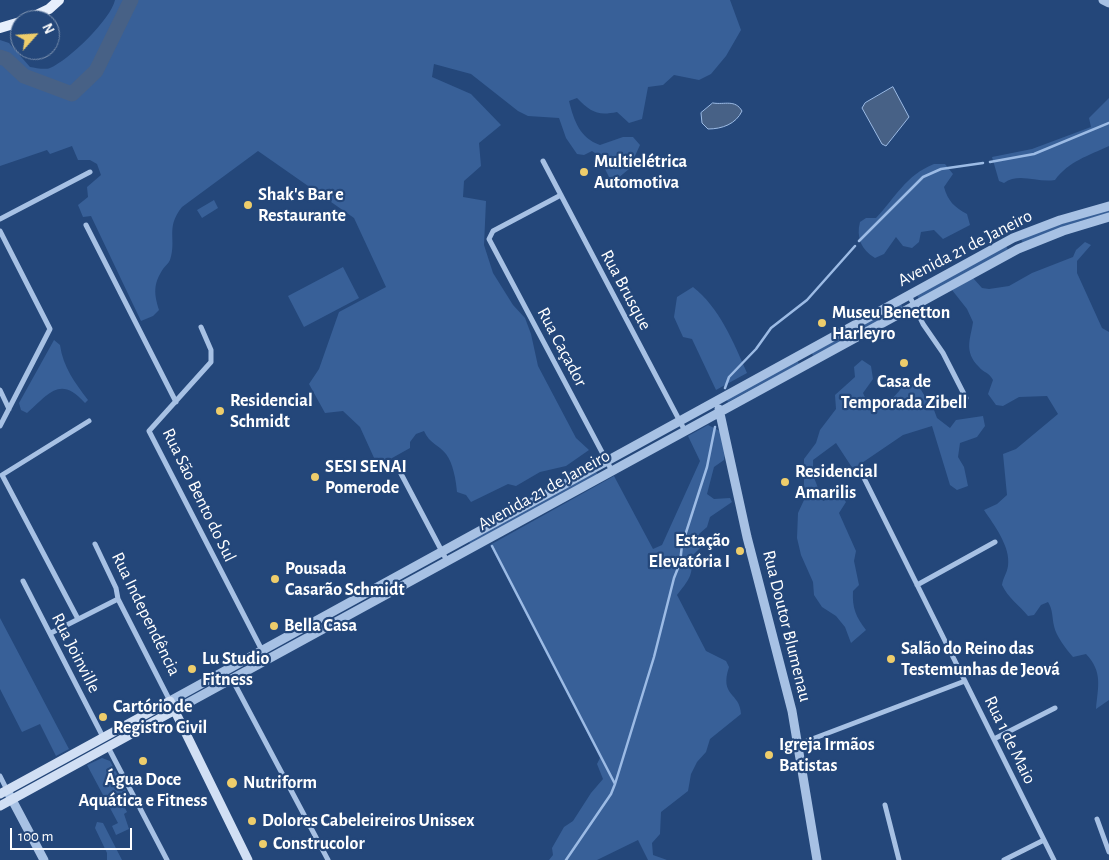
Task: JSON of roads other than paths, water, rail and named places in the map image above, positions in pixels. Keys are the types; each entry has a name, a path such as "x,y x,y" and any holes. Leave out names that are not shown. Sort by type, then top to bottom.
{"main road":[{"path":"49,10 59,0"},
{"name":"Rua Independência","path":"170,701 248,860"},
{"name":"Avenida 21 de Janeiro","path":"4,792 170,701"},
{"name":"Avenida 21 de Janeiro","path":"0,806 175,710"},
{"path":"103,738 108,747"}],"street":[{"path":"1103,0 1109,3"},
{"name":"Rua Brusque","path":"543,161 685,431"},
{"path":"0,219 90,172"},
{"name":"Rua Caçador","path":"561,195 493,231 489,236 490,242 612,471"},
{"name":"Avenida 21 de Janeiro","path":"170,701 1013,238 1060,220 1109,206"},
{"name":"Avenida 21 de Janeiro","path":"175,710 1018,249 1045,237 1109,217"},
{"path":"86,225 176,402"},
{"path":"0,231 50,329 0,426"},
{"path":"1013,238 1018,249"},
{"path":"909,296 943,353 966,398"},
{"name":"Rua São Bento do Sul","path":"201,327 211,350 211,362 149,431 267,660"},
{"path":"802,354 808,364"},
{"path":"0,390 9,408"},
{"name":"Rua Doutor Blumenau","path":"717,401 747,536 799,744 817,860"},
{"path":"78,619 1,473 89,421"},
{"path":"398,468 447,561"},
{"name":"Rua 1 de Maio","path":"861,472 1054,860"},
{"path":"917,584 995,542"},
{"name":"Rua Independência","path":"95,544 116,588 118,599 170,701"},
{"name":"Rua Joinville","path":"23,580 103,738"},
{"path":"51,633 118,599"},
{"path":"343,606 348,616"},
{"path":"276,643 281,652"},
{"path":"232,679 328,860"},
{"path":"799,744 965,681"},
{"path":"994,739 1055,708"},
{"path":"108,747 167,860"},
{"path":"0,776 4,792 12,799 44,860"},
{"path":"885,805 899,860"},
{"path":"1097,819 1109,852"},
{"path":"1004,860 1044,840"}],"waterway":[{"path":"0,57 6,59 24,76 72,94 96,71 131,0"},
{"path":"990,162 1034,154 1109,123"},
{"path":"859,241 923,177 941,169 983,163"},
{"path":"725,388 729,377 756,349 771,328 807,300 855,246"},
{"path":"566,860 611,794 615,784 654,657 674,578 680,563 682,545 707,467 715,427"},
{"path":"492,546 615,784"}],"place":[{"name":"Multielétrica Automotiva","path":"584,172"},
{"name":"Shak's Bar e Restaurante","path":"248,205"},
{"name":"Museu Benetton Harleyro","path":"822,323"},
{"name":"Casa de Temporada Zibell","path":"904,363"},
{"name":"Residencial Schmidt","path":"220,411"},
{"name":"SESI SENAI Pomerode","path":"315,477"},
{"name":"Residencial Amarilis","path":"785,482"},
{"name":"Estação Elevatória I","path":"740,551"},
{"name":"Pousada Casarão Schmidt","path":"275,579"},
{"name":"Bella Casa","path":"274,626"},
{"name":"Salão do Reino das Testemunhas de Jeová","path":"891,659"},
{"name":"Lu Studio Fitness","path":"192,669"},
{"name":"Cartório de Registro Civil","path":"103,717"},
{"name":"Igreja Irmãos Batistas","path":"769,755"},
{"name":"Água Doce Aquática e Fitness","path":"143,761"},
{"name":"Nutriform","path":"232,783"},
{"name":"Dolores Cabeleireiros Unissex","path":"252,821"},
{"name":"Construcolor","path":"263,844"}]}
